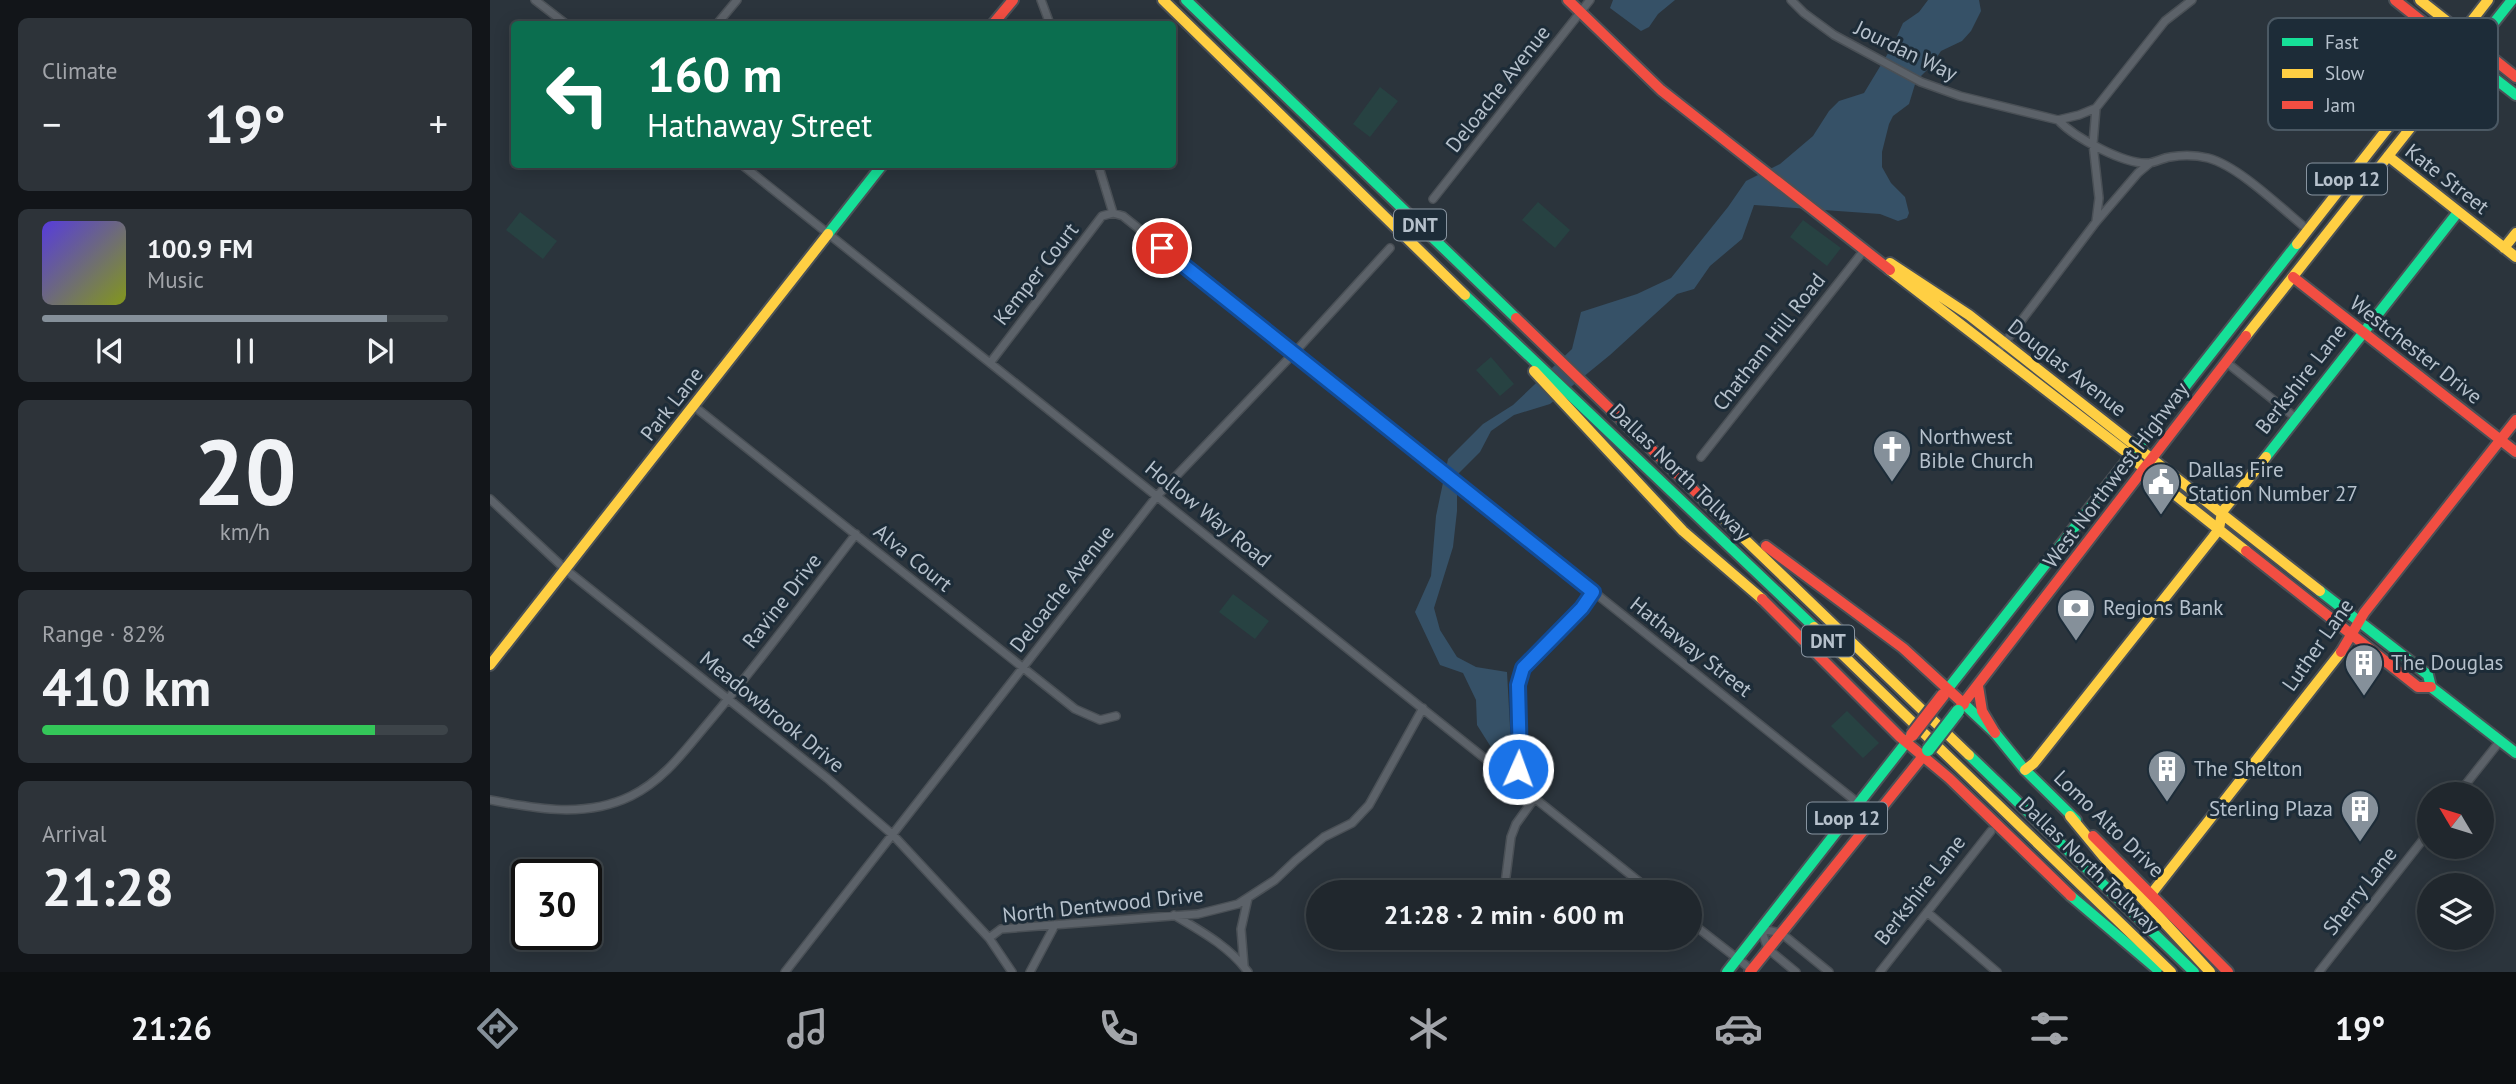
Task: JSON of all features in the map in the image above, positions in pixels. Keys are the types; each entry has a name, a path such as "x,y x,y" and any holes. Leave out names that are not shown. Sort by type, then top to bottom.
{"main road":[{"path":"996,21 1013,0"},
{"name":"Dallas North Tollway","path":"1163,0 1483,312 2171,972"},
{"name":"Dallas North Tollway","path":"1186,0 2194,972"},
{"name":"Douglas Avenue","path":"1568,0 1661,90 1865,249 1940,302 2135,452 2219,529 2352,636 2418,687 2431,687"},
{"path":"2395,0 2417,18"},
{"path":"2420,0 2443,18"},
{"name":"West Northwest Highway","path":"2474,18 2488,0"},
{"name":"West Northwest Highway","path":"2498,18 2512,0"},
{"path":"2498,63 2516,77"},
{"path":"2498,81 2516,95"},
{"name":"West Northwest Highway","path":"1727,972 2386,130"},
{"name":"West Northwest Highway","path":"1751,971 1926,753 2409,130"},
{"name":"Kate Street","path":"2388,156 2516,257"},
{"name":"Park Lane","path":"490,665 880,168"},
{"path":"2293,277 2293,262 2333,211 2336,194"},
{"name":"Berkshire Lane","path":"2025,770 2034,763 2219,529 2222,512 2458,212"},
{"path":"2504,248 2516,233"},
{"name":"Westchester Drive","path":"2293,277 2516,452"},
{"path":"1483,312 1553,394 1683,531 1769,605 2104,927 2161,972"},
{"name":"Luther Lane","path":"2152,893 2326,672 2352,636 2364,613 2516,420"},
{"name":"Douglas Avenue","path":"2149,464 2222,512 2428,675 2431,687 2516,752"},
{"path":"2109,485 2123,497"},
{"name":"Lomo Alto Drive","path":"1721,514 1903,648 1961,707 1995,733 2025,770 2152,893 2228,972"},
{"path":"2264,565 2273,553"},
{"path":"2280,578 2289,566"},
{"path":"1978,686 1982,711 1995,733"},
{"path":"2070,816 2094,848 2210,972"}],"street":[{"path":"535,0 562,21"},
{"path":"720,21 737,0"},
{"path":"1041,0 1049,21"},
{"name":"Deloache Avenue","path":"1433,200 1590,0"},
{"name":"Jourdan Way","path":"1791,0 1833,36 1921,82 1959,96 2058,120 2069,131 2133,161 2150,163 2171,157 2189,156 2208,158 2224,164 2308,230"},
{"path":"2058,120 2096,108 2165,20 2192,0"},
{"path":"2095,222 2099,198 2093,144 2096,108"},
{"path":"2000,348 2095,222 2150,163"},
{"name":"Hollow Way Road","path":"746,168 1637,880"},
{"path":"1099,168 1113,212"},
{"name":"Hathaway Street","path":"1113,212 1123,216 1858,803"},
{"name":"Kemper Court","path":"990,363 1102,216 1113,212"},
{"name":"Deloache Avenue","path":"785,972 1157,496 1390,248"},
{"name":"Chatham Hill Road","path":"1701,457 1865,249"},
{"path":"2227,362 2296,418"},
{"name":"Alva Court","path":"695,407 1076,709 1100,720 1115,716"},
{"name":"Meadowbrook Drive","path":"490,499 565,569 827,778 893,835 989,938 1012,972"},
{"name":"Ravine Drive","path":"490,800 558,810 584,810 631,796 658,779 728,699 856,534"},
{"path":"1510,780 1518,769 1520,760 1518,685 1523,668 1582,608 1593,592"},
{"name":"North Dentwood Drive","path":"989,938 1001,929 1213,912 1238,904 1275,880 1324,838 1352,823 1369,805 1423,708"},
{"path":"2468,782 2500,741"},
{"path":"1506,880 1511,836 1534,799"},
{"name":"Berkshire Lane","path":"1880,972 1991,831"},
{"name":"Sherry Lane","path":"2319,972 2417,847"},
{"path":"1246,969 1241,929 1248,898"},
{"path":"1927,912 1997,972"},
{"path":"1174,915 1214,940 1246,969"},
{"path":"1030,972 1055,925"},
{"path":"1761,929 1782,933 1829,972"},
{"path":"1761,929 1768,949 1796,972"},
{"path":"1702,931 1751,971"}],"green space":[{"path":"1380,87 1398,101 1370,137 1353,124"},
{"path":"1538,202 1570,230 1555,248 1522,220"},
{"path":"520,212 557,241 543,259 506,230"},
{"path":"1803,220 1841,248 1827,266 1790,237"},
{"path":"1491,357 1514,384 1500,396 1476,370"},
{"path":"1233,594 1269,621 1255,639 1219,612"},
{"path":"1847,711 1879,743 1863,758 1831,726"}],"water":[{"path":"1613,0 1675,0 1658,14 1649,27 1641,31 1610,8"},
{"path":"1928,0 1979,0 1981,11 1971,31 1962,41 1941,51 1916,81 1909,104 1893,116 1889,124 1882,152 1882,167 1891,183 1905,197 1909,213 1907,218 1898,221 1880,214 1754,205 1742,239 1710,266 1694,289 1677,294 1610,355 1550,404 1514,415 1491,431 1480,452 1457,475 1453,547 1434,608 1440,630 1457,657 1476,667 1507,672 1513,782 1477,725 1476,700 1463,673 1440,665 1415,612 1431,576 1436,516 1448,459 1483,424 1513,405 1572,349 1581,312 1637,294 1671,278 1746,181 1780,164 1813,136 1839,101 1864,93 1903,23 1919,12"}],"traffic: fast":[{"path":"1186,0 1516,318"},
{"path":"2498,18 2512,0"},
{"path":"2498,81 2516,95"},
{"path":"828,234 880,168"},
{"path":"2266,457 2458,212"},
{"path":"1943,695 2297,244"},
{"path":"1465,295 1814,627"},
{"path":"2320,591 2428,675 2431,687 2516,753"},
{"path":"1964,704 1995,733 2025,770 2076,820"},
{"path":"1928,750 1958,711"},
{"path":"1727,972 1912,735"},
{"path":"1969,755 2194,972"},
{"path":"2071,896 2157,969"}],"traffic: slow":[{"path":"1163,0 1465,295"},
{"path":"2420,0 2443,18"},
{"path":"2474,18 2488,0"},
{"path":"2297,244 2386,130"},
{"path":"2246,336 2409,130"},
{"path":"2388,156 2516,257"},
{"path":"2504,248 2516,233"},
{"path":"490,665 828,234"},
{"path":"1890,263 1969,315 2320,591"},
{"path":"1890,270 2125,451 2154,478 2246,551"},
{"path":"1534,371 1683,531 1762,599"},
{"path":"2025,770 2034,763 2213,537 2219,529 2222,512 2266,457"},
{"path":"1705,501 1969,755"},
{"path":"1814,627 2171,972"},
{"path":"2152,893 2341,652"},
{"path":"2070,816 2103,856 2210,972"}],"traffic: jam":[{"path":"996,21 1013,0"},
{"path":"1568,0 1661,90 1890,270"},
{"path":"2395,0 2418,18"},
{"path":"2498,63 2516,77"},
{"path":"2293,277 2516,452"},
{"path":"1516,318 1705,501"},
{"path":"1959,709 2246,336"},
{"path":"2341,652 2364,613 2516,420"},
{"path":"1766,546 1903,648 1964,704"},
{"path":"2246,551 2418,687 2431,687"},
{"path":"1762,599 1900,737 1949,778 2071,896"},
{"path":"1978,686 1982,711 1995,733"},
{"path":"1912,735 1943,695"},
{"path":"1750,972 1928,750"},
{"path":"2093,836 2228,972"}],"place":[{"name":"Northwest Bible Church","path":"1892,483"},
{"name":"Dallas Fire Station Number 27","path":"2161,516"},
{"name":"Regions Bank","path":"2076,642"},
{"name":"The Douglas","path":"2364,697"},
{"name":"The Shelton","path":"2167,803"},
{"name":"Sterling Plaza","path":"2360,843"}],"route":[{"path":"1162,248 1593,592 1582,608 1523,668 1518,685 1518,769"}]}
